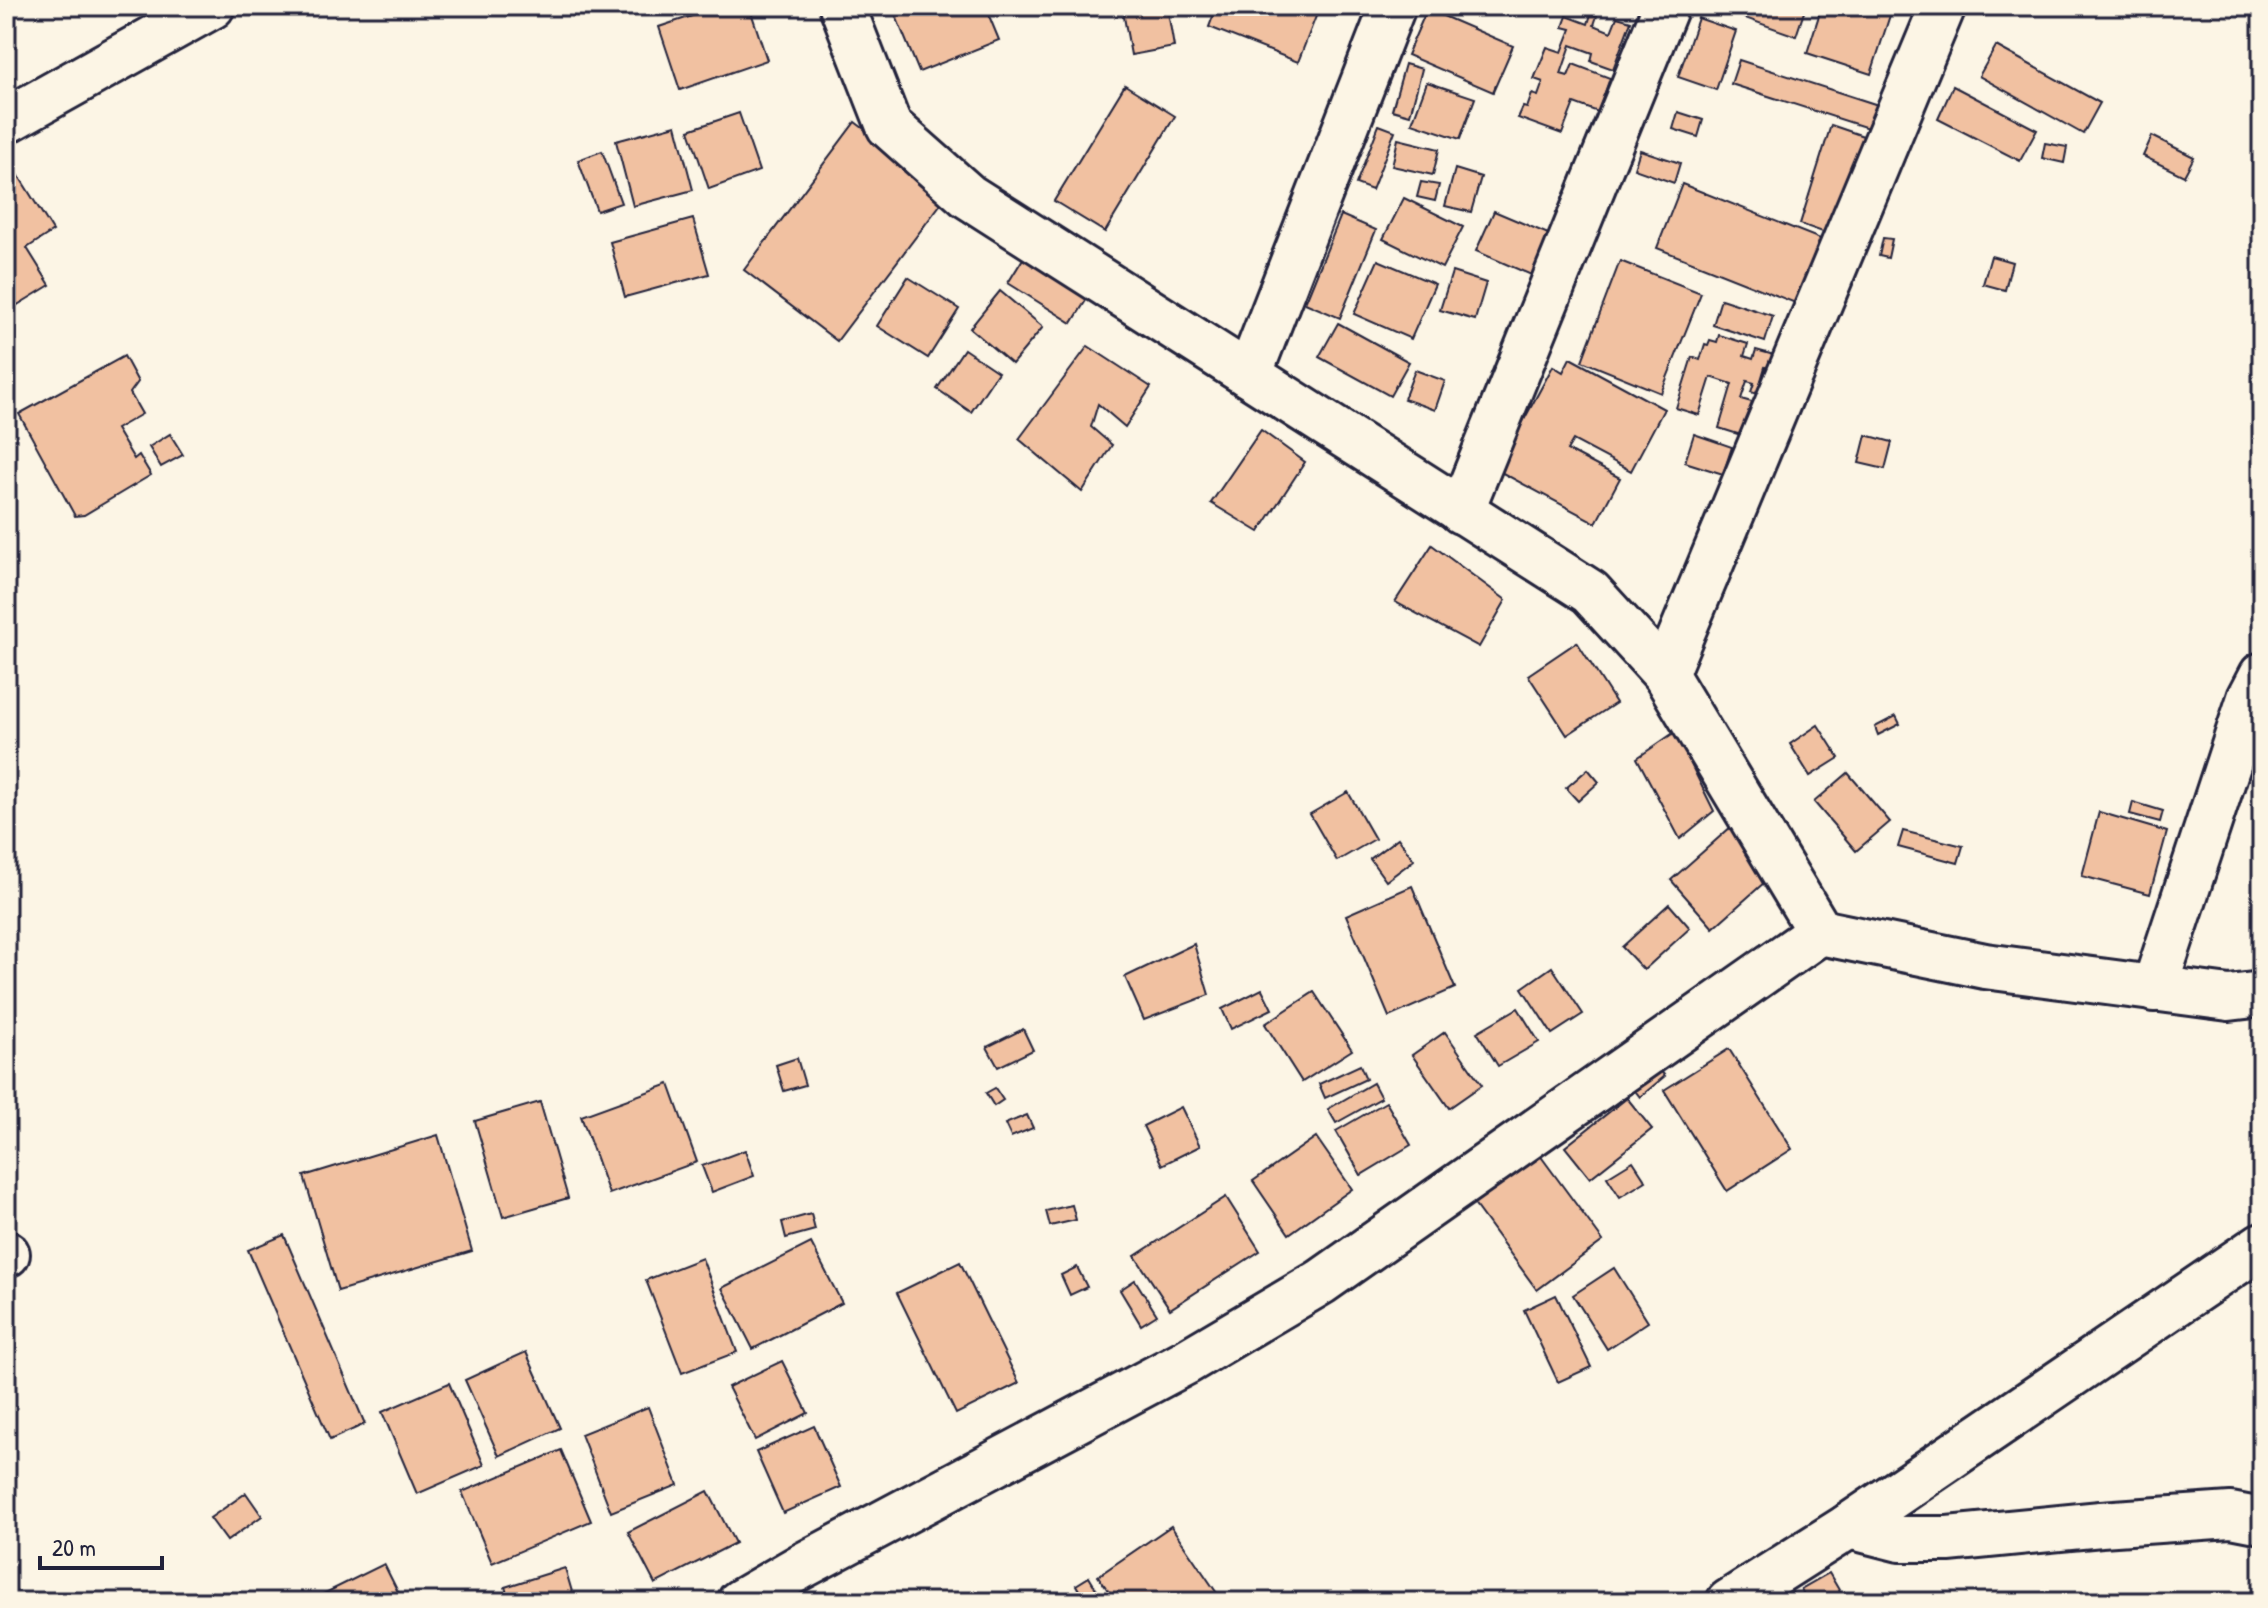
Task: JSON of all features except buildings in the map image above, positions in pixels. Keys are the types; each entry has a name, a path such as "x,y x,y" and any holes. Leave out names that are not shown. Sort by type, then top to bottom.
{"street":[{"path":"6,121 212,6"},
{"path":"842,6 889,126 968,196 1590,592 1665,674 1820,932"},
{"path":"1249,375 1393,6"},
{"path":"1461,511 1666,6"},
{"path":"1665,674 1943,6"},
{"path":"2154,989 2250,698 2262,675"},
{"path":"740,1602 1186,1362 1321,1282 1820,932 1985,966 2229,998 2262,994"},
{"path":"1729,1602 1849,1526 2262,1245"},
{"path":"1849,1526 1900,1539 1948,1539 2231,1515 2262,1521"}]}
